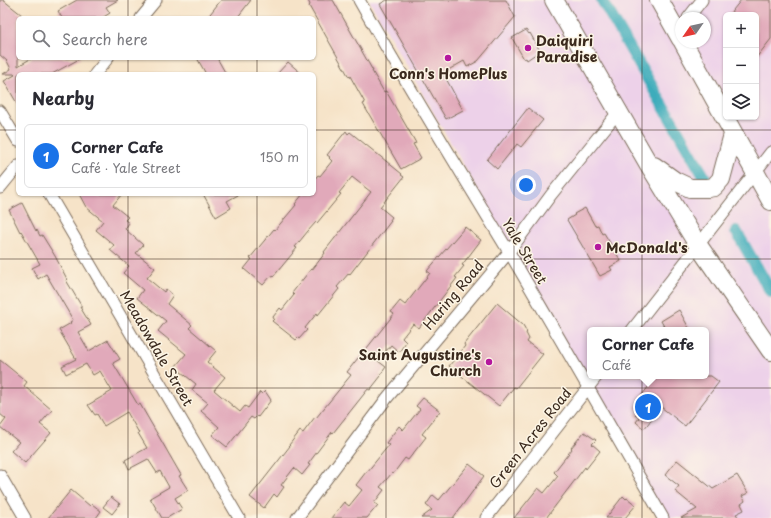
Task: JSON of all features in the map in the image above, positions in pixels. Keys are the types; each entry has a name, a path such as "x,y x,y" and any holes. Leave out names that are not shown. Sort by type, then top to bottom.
{"main road":[{"path":"554,0 698,245 771,351"},
{"path":"659,0 675,22"},
{"path":"690,48 733,134 771,201"},
{"path":"648,162 675,181 690,188 714,187 721,179 733,134"}],"street":[{"name":"Yale Street","path":"359,0 509,252 663,518"},
{"path":"694,12 702,0"},
{"path":"143,16 154,1"},
{"path":"97,72 106,60"},
{"path":"0,110 16,138"},
{"name":"Haring Road","path":"297,518 387,398 509,252 551,194 618,111"},
{"path":"634,327 771,152"},
{"path":"0,188 16,168"},
{"name":"Meadowdale Street","path":"50,196 239,518"},
{"name":"Green Acres Road","path":"486,518 595,379"},
{"path":"0,475 25,518"}],"shaded area":[{"path":"369,0 771,0 771,518 665,518"}],"building":[{"path":"0,0 3,0 22,15 16,16 16,60 18,60 18,66 28,60 77,60 56,72 16,72 16,102 4,81 15,75 3,74 11,69 7,61 0,55"},
{"path":"77,0 118,0 106,7 110,13 105,16 61,16 58,11"},
{"path":"221,0 251,0 239,16 209,16"},
{"path":"308,0 333,0 384,92 386,91 416,143 413,144 421,158 401,169 363,104 365,103 309,6"},
{"name":"Conn's HomePlus","path":"387,0 506,0 515,17 478,61 467,67 464,61 443,73 463,110 446,119 380,4"},
{"path":"741,0 771,0 771,39 759,54 759,12 731,12"},
{"name":"Daiquiri Paradise","path":"526,30 529,34 530,33 540,51 527,60 526,58 524,59 512,38"},
{"path":"198,60 218,60 225,72 205,72"},
{"path":"288,62 300,72 279,72"},
{"path":"528,108 543,120 521,147 517,144 497,169 487,160"},
{"path":"346,131 348,134 350,132 404,177 380,207 392,217 390,220 391,221 350,274 349,273 337,287 339,289 318,315 317,313 305,328 307,330 299,339 298,338 296,340 272,321 274,319 273,317 280,308 282,310 294,295 292,293 311,269 312,270 325,253 324,252 371,192 352,177 339,193 341,194 295,247 297,248 273,277 271,276 263,285 244,269 252,259 250,258 296,205 295,204 301,196 316,196 316,178 318,175 320,176 332,161 327,155"},
{"path":"80,196 120,196 113,205 128,217 125,220 129,223 125,229 143,245 136,253 155,268 147,278 164,292 166,289 173,295 167,304 192,325 189,328 216,351 207,362 225,377 214,390 240,412 245,406 248,408 260,392 262,394 265,391 271,400 258,417 257,416 254,419 251,417 227,447 212,435 219,427 201,411 208,403 192,390 196,384 175,367 186,354 158,331 166,321 137,298 143,290 123,273 129,266 110,250 114,245 96,230 103,221 86,207"},
{"path":"204,196 236,196 227,201 231,208 216,217"},
{"path":"22,203 36,231 37,230 40,236 42,235 55,256 67,279 66,280 82,307 80,307 91,325 78,332 89,351 108,340 120,359 113,363 138,405 140,404 188,490 175,498 182,509 167,518 162,518 150,498 169,487 160,471 157,473 148,459 129,469 125,460 147,448 127,412 104,426 97,414 95,415 88,405 112,391 100,371 93,375 86,364 66,374 62,366 76,359 59,330 71,323 70,322 73,320 46,274 38,279 32,268 40,264 21,231 20,232 9,210"},
{"name":"McDonald's","path":"585,208 595,226 598,225 602,234 604,233 621,261 610,267 612,270 600,276 567,220"},
{"path":"465,227 481,240 462,265 464,266 455,277 457,278 419,328 413,324 402,338 406,342 399,352 391,345 378,361 386,367 380,375 381,376 370,390 368,389 333,433 332,432 308,464 310,465 302,475 294,468 281,485 284,487 277,497 274,494 264,508 250,497 300,431 303,433 351,375 347,372 394,314 391,312 400,301 405,305 430,273 427,271"},
{"path":"497,303 523,325 529,339 527,342 543,354 516,388 514,387 499,406 449,366 465,346 464,344"},
{"path":"679,310 688,327 664,327 661,321"},
{"path":"0,360 27,382 24,386 52,410 40,424 51,433 25,463 11,451 19,442 0,427 6,419 0,414"},
{"path":"709,376 711,376 719,382 685,426 661,407 644,429 636,422 639,418 635,415 639,411 635,408 640,402 638,400 655,379 709,379"},
{"path":"423,398 440,411 422,434 426,437 408,460 405,458 393,474 392,473 380,487 384,490 374,503 378,505 367,518 331,518 344,502 349,506 362,490 356,485 389,445 386,443 399,426 403,430 420,409 416,406"},
{"path":"584,432 596,440 592,444 600,451 586,469 585,467 546,518 514,518 538,488 544,493 558,476 554,472"},
{"path":"677,460 713,489 737,475 748,493 742,496 745,501 741,504 744,510 736,514 739,518 681,518 697,509 675,491 679,486 665,475"},
{"path":"469,464 484,476 453,518 421,518 432,510 426,505 433,495 439,500"},
{"path":"71,490 90,506 92,504 101,511 96,518 48,518"},
{"path":"623,496 636,505 625,518 606,518"},
{"path":"111,497 120,504 112,514 103,507"}],"waterway":[{"path":"602,0 705,178"},
{"path":"736,231 771,292"}],"place":[{"name":"Daiquiri Paradise","path":"528,48"},
{"name":"Conn's HomePlus","path":"448,58"},
{"name":"McDonald's","path":"598,247"},
{"name":"Saint Augustine's Church","path":"489,362"},
{"name":"Corner Cafe","path":"648,407"}]}
